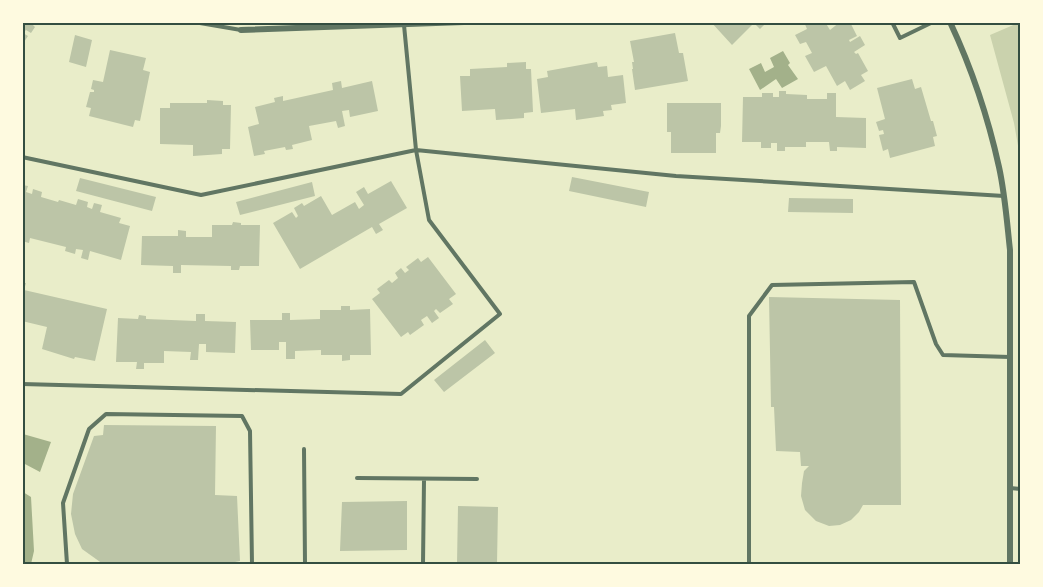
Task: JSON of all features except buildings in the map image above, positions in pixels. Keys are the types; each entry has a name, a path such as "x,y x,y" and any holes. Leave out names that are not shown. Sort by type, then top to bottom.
{"street":[{"path":"241,30 465,22"},
{"path":"950,22 967,59 984,108 999,168 1010,250 1010,564"}],"lane":[{"path":"194,22 241,30"},
{"path":"892,22 900,38 933,22"},
{"path":"22,384 401,394 500,314 429,220 416,150 404,25"},
{"path":"22,157 201,195 416,150 676,177 1004,196"},
{"path":"748,564 749,316 772,285 914,282 936,344 943,355 1010,357"},
{"path":"67,564 63,503 89,429 106,414 242,416 250,431 252,564"},
{"path":"304,448 305,564"},
{"path":"357,478 477,479"},
{"path":"423,564 424,480"},
{"path":"1010,488 1020,489"}],"shaded area":[{"path":"1020,23 1020,157 1014,123 990,35"},
{"path":"783,51 790,63 788,65 798,79 782,88 776,79 760,90 749,69 761,63 765,72 774,67 770,58"},
{"path":"23,434 51,442 40,472 23,463"},
{"path":"23,492 31,497 34,551 31,564 23,564"}]}
